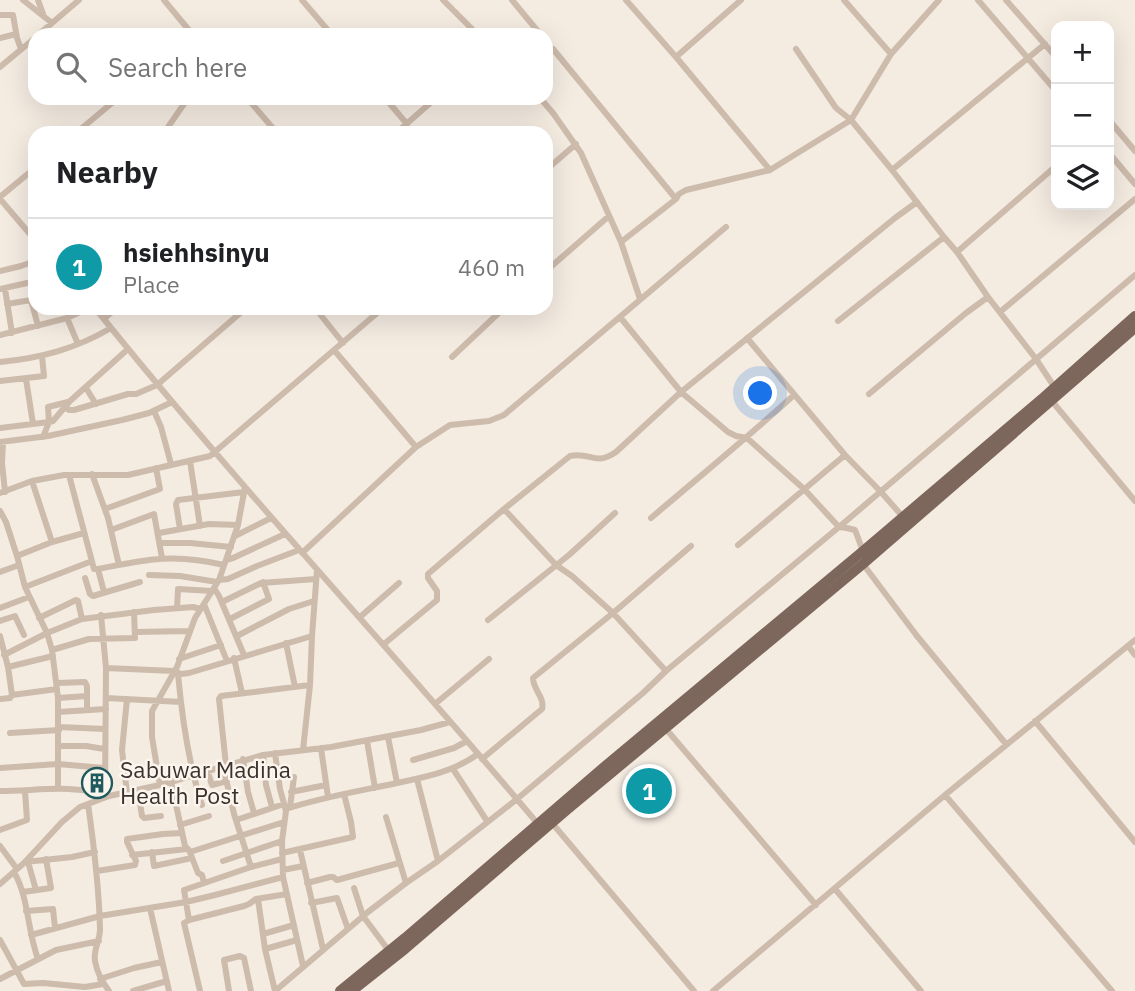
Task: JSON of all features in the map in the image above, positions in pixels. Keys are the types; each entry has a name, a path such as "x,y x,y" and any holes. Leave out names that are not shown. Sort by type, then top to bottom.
{"main road":[{"path":"340,991 666,729 1051,395 1135,316"},
{"path":"352,991 405,949 544,826 865,558 903,517 1135,328"}],"street":[{"path":"23,0 52,23"},
{"path":"38,0 44,16"},
{"path":"164,0 187,28"},
{"path":"302,0 326,28"},
{"path":"443,0 471,28"},
{"path":"512,0 535,28"},
{"path":"626,0 770,170"},
{"path":"676,57 741,0"},
{"path":"844,0 891,54"},
{"path":"621,242 686,190 770,170 851,120 891,54 939,0"},
{"path":"978,0 1051,84"},
{"path":"1006,0 1051,51"},
{"path":"46,28 75,1"},
{"path":"0,15 13,15 21,49"},
{"path":"0,38 16,34"},
{"path":"0,67 28,43"},
{"path":"892,170 1045,44"},
{"path":"553,49 676,199"},
{"path":"796,49 836,108 851,120 957,252 1036,359 1051,395 1135,501"},
{"path":"84,126 110,105"},
{"path":"169,126 183,105"},
{"path":"253,105 271,126"},
{"path":"391,105 407,124"},
{"path":"405,126 428,105"},
{"path":"545,105 581,153 621,242 640,299"},
{"path":"1114,126 1135,151"},
{"path":"553,164 576,144"},
{"path":"1114,159 1135,184"},
{"path":"957,252 1051,170"},
{"path":"28,174 0,198 28,232"},
{"path":"1000,312 1135,199"},
{"path":"384,644 437,600 437,591 428,574 504,509 570,456 582,455 600,460 616,452 681,392 918,202"},
{"path":"553,265 609,216"},
{"path":"177,608 178,589 216,585 257,566 300,552 415,447 450,425 489,421 504,415 726,227"},
{"path":"838,321 944,237"},
{"path":"0,271 28,264"},
{"path":"258,898 265,949 275,991 363,916 517,799 1135,275"},
{"path":"11,329 2,289 27,283"},
{"path":"869,394 988,297"},
{"path":"7,304 28,300"},
{"path":"34,315 37,326"},
{"path":"0,327 11,329 37,326 74,315"},
{"path":"100,315 244,489 384,644 517,799 694,991"},
{"path":"103,319 108,315"},
{"path":"67,404 72,411 136,394 157,385 238,315"},
{"path":"321,315 343,342"},
{"path":"172,402 154,411 43,437 1,442 2,492 32,481 69,475 128,474 210,456 375,315"},
{"path":"452,357 497,315"},
{"path":"620,317 681,392 728,432 747,438 804,489 839,527 855,530 865,558 917,636 1006,744"},
{"path":"67,318 78,344"},
{"path":"0,362 42,356 78,344 111,328"},
{"path":"0,335 11,329"},
{"path":"747,338 845,455 903,517"},
{"path":"0,428 55,419 67,404 128,349"},
{"path":"334,350 415,447"},
{"path":"0,381 45,375 42,356"},
{"path":"26,379 33,424"},
{"path":"86,388 96,404"},
{"path":"651,518 794,395"},
{"path":"43,437 49,422 48,407 67,404"},
{"path":"154,411 171,464"},
{"path":"738,545 845,455"},
{"path":"190,461 200,526"},
{"path":"105,509 160,489 156,468"},
{"path":"92,474 105,509 119,565"},
{"path":"69,475 94,569 162,558 225,562 285,534"},
{"path":"32,481 52,542"},
{"path":"180,529 178,500 244,489"},
{"path":"202,805 192,775 176,673 189,631 216,585 225,562 238,525 244,489"},
{"path":"504,509 556,565 613,613 666,671"},
{"path":"0,511 17,555 25,587 47,633 52,653 58,698 58,789"},
{"path":"488,620 615,513"},
{"path":"111,530 154,514 162,558"},
{"path":"234,536 271,518"},
{"path":"159,533 225,523 238,525"},
{"path":"17,555 85,533"},
{"path":"160,543 230,547"},
{"path":"236,820 272,807 286,807 417,779 453,769 480,756 542,709 543,702 533,685 533,678 691,546"},
{"path":"25,587 92,561"},
{"path":"0,572 19,565"},
{"path":"98,569 104,592"},
{"path":"303,750 317,569"},
{"path":"149,575 180,576 216,585"},
{"path":"85,578 91,595 140,582"},
{"path":"222,602 263,582 316,579"},
{"path":"230,620 269,599 263,582"},
{"path":"359,617 398,583"},
{"path":"216,585 244,655"},
{"path":"0,608 29,597"},
{"path":"39,618 76,600 82,618"},
{"path":"237,636 289,609 314,601"},
{"path":"2,650 82,618 202,606"},
{"path":"202,606 231,660 242,693"},
{"path":"8,667 89,639 135,638 134,612"},
{"path":"101,615 106,668 104,768 107,795"},
{"path":"0,621 15,616 24,635"},
{"path":"135,632 189,631"},
{"path":"0,636 12,695"},
{"path":"106,668 189,673 312,636"},
{"path":"713,991 1006,744 1135,640"},
{"path":"286,643 295,687"},
{"path":"179,659 221,645"},
{"path":"1128,646 1135,655"},
{"path":"435,704 489,659"},
{"path":"160,785 151,718 156,701 176,673"},
{"path":"0,699 85,682 87,710"},
{"path":"251,867 227,781 219,699 221,696 310,685"},
{"path":"58,698 87,696"},
{"path":"106,698 181,702"},
{"path":"127,699 122,750 127,793"},
{"path":"58,712 106,709"},
{"path":"1035,721 1135,842"},
{"path":"2,879 26,862 75,810 107,795 160,785 243,759 367,741 450,722"},
{"path":"10,733 105,729"},
{"path":"666,729 816,905"},
{"path":"388,737 397,783"},
{"path":"367,741 375,788"},
{"path":"413,760 454,748 467,741"},
{"path":"59,746 104,749"},
{"path":"321,748 328,797"},
{"path":"275,753 286,807"},
{"path":"263,755 267,793 272,807"},
{"path":"243,759 254,813"},
{"path":"0,768 58,764 104,768"},
{"path":"453,769 487,821"},
{"path":"207,770 212,785 227,781"},
{"path":"295,777 286,807 282,856 287,894 303,966"},
{"path":"417,779 438,861"},
{"path":"171,782 181,829 204,883"},
{"path":"291,792 326,785"},
{"path":"0,791 79,788 107,795"},
{"path":"138,790 144,818 161,816"},
{"path":"0,831 27,820 25,791"},
{"path":"189,919 185,889 300,850 352,837 344,794"},
{"path":"945,795 1112,991"},
{"path":"88,804 100,916 100,935 95,958 108,991"},
{"path":"97,871 135,865 136,861 127,839 181,829 209,816"},
{"path":"386,817 405,883"},
{"path":"152,852 154,866 284,822"},
{"path":"223,861 282,841"},
{"path":"0,846 16,870 21,884 38,959"},
{"path":"300,850 323,949"},
{"path":"26,862 95,852"},
{"path":"132,855 152,852 190,853"},
{"path":"23,892 51,887 46,859"},
{"path":"26,862 36,890"},
{"path":"307,883 330,877 337,880 399,863"},
{"path":"31,935 100,916 186,902 303,866"},
{"path":"354,888 363,916 389,951"},
{"path":"835,889 922,991"},
{"path":"200,991 184,923 189,919 244,906 258,898 287,894"},
{"path":"311,903 337,898 348,929"},
{"path":"150,908 169,991"},
{"path":"26,911 52,909 55,929"},
{"path":"263,934 294,925"},
{"path":"0,940 3,953 15,971 20,986 43,983 74,989 134,968 162,962"},
{"path":"265,949 297,940"},
{"path":"0,979 65,947 99,941"},
{"path":"229,991 224,960 240,956 244,958 251,991"},
{"path":"132,991 167,981"}],"place":[{"name":"Sabuwar Madina Health Post","path":"97,783"},
{"name":"hsiehhsinyu","path":"649,791"}]}
